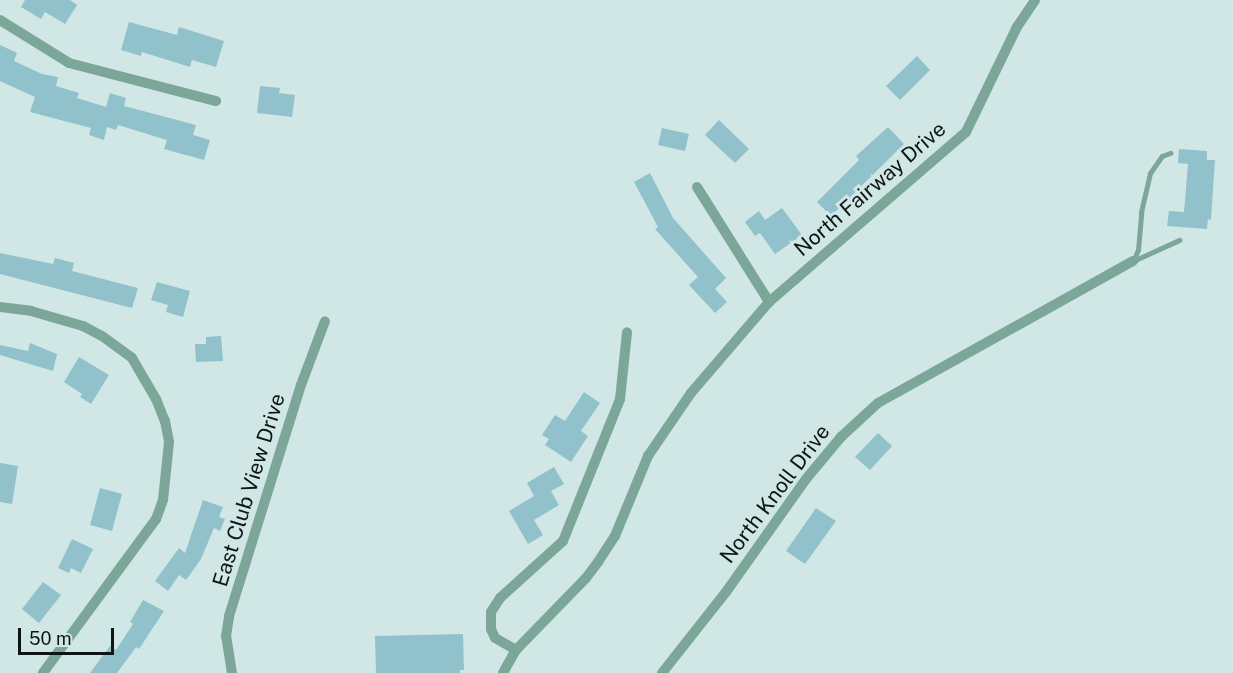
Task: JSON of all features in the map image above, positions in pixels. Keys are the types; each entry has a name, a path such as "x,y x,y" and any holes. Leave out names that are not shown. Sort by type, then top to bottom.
{"street":[{"name":"North Fairway Drive","path":"503,673 516,650 586,578 598,562 615,536 648,456 673,417 769,302 966,132 1017,27 1035,0"},
{"path":"0,20 69,63 216,101"},
{"path":"697,187 769,302"},
{"name":"North Knoll Drive","path":"662,673 726,592 806,479 841,437 878,403 1133,261"},
{"path":"0,307 31,311 83,326 102,336 132,358 156,399 165,421 169,442 163,500 156,519 144,539 43,673"},
{"name":"East Club View Drive","path":"232,673 226,636 230,616 302,385 325,321"},
{"path":"516,650 495,638 491,629 491,612 500,598 563,541 620,399 627,332"}],"lane":[{"path":"1133,261 1138,250 1141,212 1150,173 1162,156 1170,153"},
{"path":"1133,261 1179,240"}],"building":[{"path":"25,0 70,0 77,5 65,24 45,12 41,19 21,7"},
{"path":"129,22 177,35 179,27 224,41 216,67 192,60 190,67 142,52 141,56 121,50"},
{"path":"0,45 17,53 14,61 42,74 58,77 56,86 79,93 77,98 106,107 110,93 126,98 124,106 196,125 193,135 210,140 204,160 164,149 167,140 118,125 116,130 107,127 104,140 89,135 91,128 30,112 35,97 0,81"},
{"path":"917,56 930,70 900,100 886,86"},
{"path":"260,86 280,88 279,93 295,95 292,117 257,113"},
{"path":"719,120 749,149 735,163 705,135"},
{"path":"888,127 904,144 831,216 817,202 859,160 856,156"},
{"path":"662,128 689,134 685,151 658,145"},
{"path":"1179,149 1207,151 1207,160 1215,160 1211,220 1208,219 1207,229 1167,226 1169,211 1184,212 1188,164 1178,163"},
{"path":"650,173 673,218 726,278 715,289 727,302 715,313 689,285 698,277 655,229 658,227 634,182"},
{"path":"782,208 802,235 775,254 760,233 755,236 745,222 759,211 765,220"},
{"path":"0,253 53,264 55,258 74,263 72,271 138,288 132,308 0,274"},
{"path":"157,282 190,291 183,317 166,312 168,305 151,300"},
{"path":"221,336 223,361 196,362 195,344 206,344 206,337"},
{"path":"30,343 57,354 53,371 0,355 0,345 28,351"},
{"path":"79,357 109,375 91,404 80,397 82,394 64,382"},
{"path":"584,392 600,403 581,431 588,436 571,462 545,445 549,439 542,435 555,415 565,421"},
{"path":"878,433 892,446 870,470 855,457"},
{"path":"0,463 18,466 12,504 0,502"},
{"path":"554,467 564,484 551,491 559,505 534,520 543,535 528,544 509,511 534,496 527,483"},
{"path":"100,488 122,494 112,531 90,525"},
{"path":"203,500 223,507 219,517 225,519 220,531 214,528 201,559 186,580 179,575 168,591 155,581 179,548 185,553"},
{"path":"816,508 836,521 805,564 786,551"},
{"path":"72,539 93,549 81,573 71,568 69,573 58,568"},
{"path":"43,582 61,595 39,623 22,609"},
{"path":"143,600 164,611 139,649 136,647 117,673 90,673 110,646 116,650 133,624 130,622"},
{"path":"463,634 464,670 460,670 460,673 376,673 375,636"}]}
